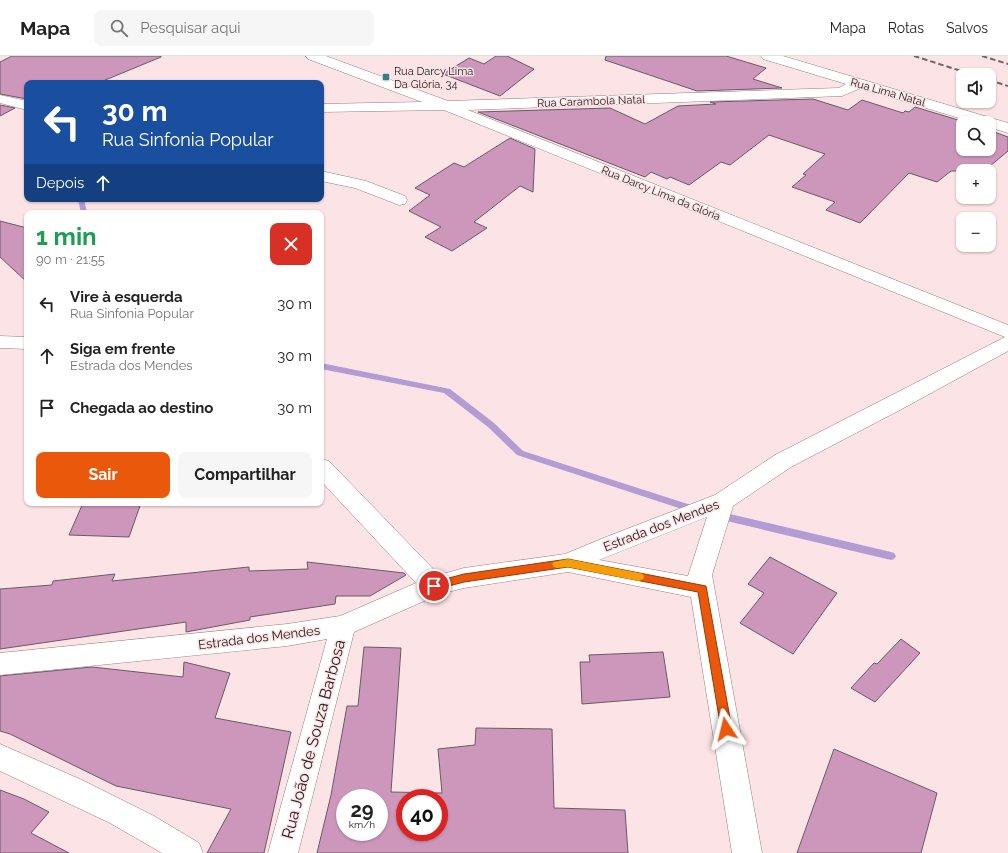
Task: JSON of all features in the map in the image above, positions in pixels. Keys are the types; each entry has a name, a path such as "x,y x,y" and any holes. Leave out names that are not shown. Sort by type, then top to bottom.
{"street":[{"name":"Rua Darcy Lima da Glória","path":"313,56 446,106 1008,332"},
{"name":"Rua Lima Natal","path":"768,56 1008,128"},
{"name":"Rua Carambola Natal","path":"324,108 446,106 842,92 858,84"},
{"path":"0,99 24,105"},
{"path":"324,177 360,184 399,200"},
{"path":"0,342 24,343"},
{"name":"Estrada dos Mendes","path":"0,664 287,635 343,626 434,586 464,578 568,563 614,543 723,501 783,461 893,405 1008,343"},
{"path":"324,470 434,586"},
{"path":"723,501 700,575 748,853"},
{"path":"568,563 703,589"},
{"name":"Rua João de Souza Barbosa","path":"282,853 343,626"},
{"path":"0,757 60,784 157,833 188,853"}],"building":[{"path":"12,56 161,56 105,80 24,80 24,98 0,94 0,62"},
{"path":"496,56 507,56 534,69 500,96 443,74 469,58 484,64"},
{"path":"606,56 726,56 766,68 753,79 782,88 697,91 605,60"},
{"path":"813,99 848,110 862,100 903,113 905,111 909,112 915,107 956,119 956,156 996,156 996,133 1008,137 1008,151 992,164 956,164 956,171 951,171 937,182 909,173 860,223 826,210 835,202 792,187 806,175 803,174 825,154 769,135 730,165 721,162 689,185 670,177 667,179 651,172 645,177 478,112 610,108 645,124 678,106 716,104 710,102"},
{"path":"0,105 15,108 0,116"},
{"path":"510,138 535,149 533,192 520,186 474,222 487,228 452,251 425,237 441,227 409,211 430,195 415,188 454,163 464,167"},
{"path":"0,221 24,227 24,279 0,257"},
{"path":"82,506 140,506 129,537 69,535"},
{"path":"770,557 837,593 793,654 740,623 764,593 748,584"},
{"path":"307,562 404,573 406,575 370,596 336,596 335,604 250,617 250,620 186,632 186,622 0,649 0,589 52,585 53,581 115,574 112,581 249,567 249,571 308,569"},
{"path":"901,639 920,653 875,702 851,688 874,663 877,664"},
{"path":"364,647 401,648 391,792 396,792 396,841 448,841 448,789 442,789 438,749 475,745 476,728 552,729 554,808 625,810 628,853 317,853 331,795 347,706 358,706"},
{"path":"663,652 670,697 582,704 580,662 590,662 589,655"},
{"path":"184,662 230,673 215,718 291,732 264,853 207,853 231,809 116,786 10,734 0,731 0,676 92,667 183,677"},
{"path":"834,749 937,793 921,853 797,853"},
{"path":"0,790 24,799 49,812 31,833 69,853 0,853"}],"waterway":[{"path":"82,202 83,210"},
{"path":"324,367 447,391 491,425 520,453 697,510"},
{"path":"717,515 891,556"}],"railway":[{"path":"914,56 956,69"},
{"path":"982,56 1008,64"},
{"path":"996,82 1008,86"}],"slow traffic":[{"path":"557,564 568,563 639,577"}],"place":[{"name":"Rua Darcy Lima Da Glória, 34","path":"386,77"}],"route":[{"path":"434,586 464,578 568,563 703,589 726,729"}]}
